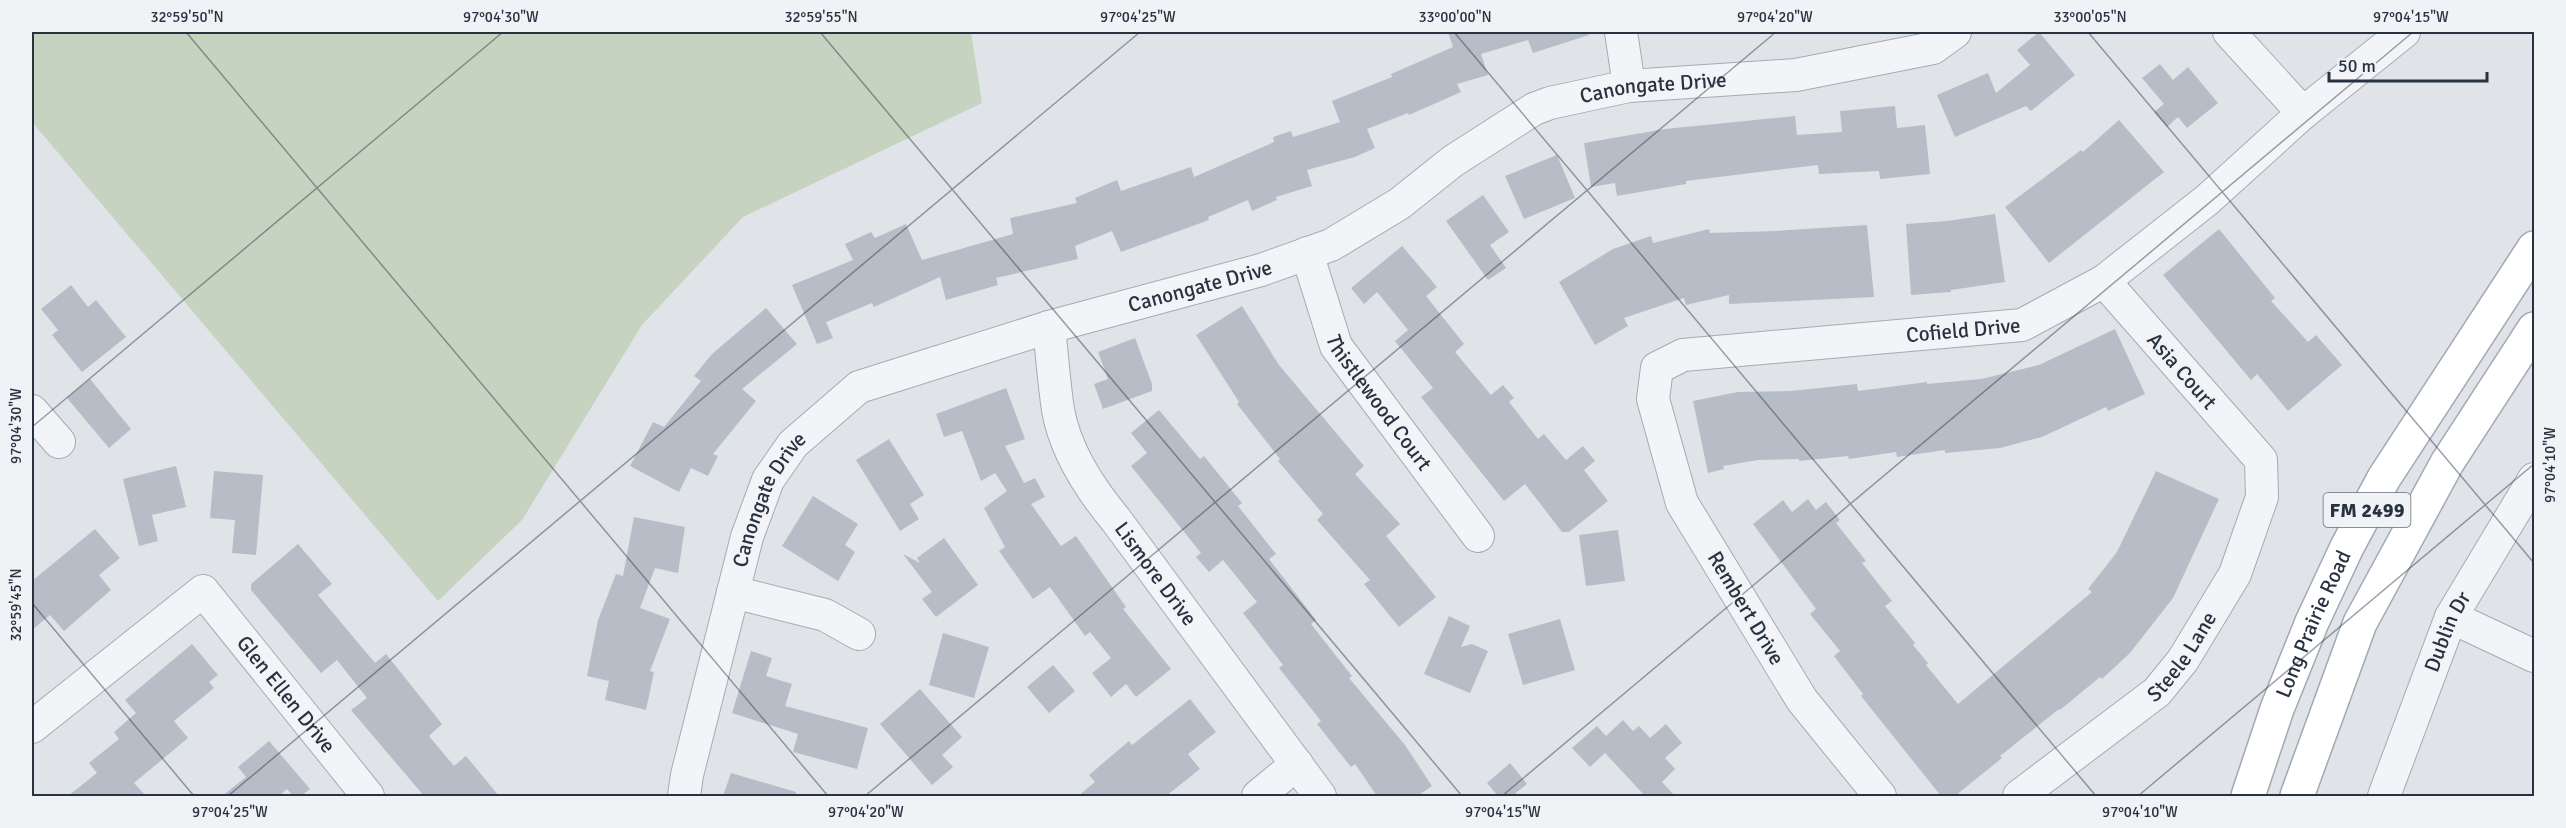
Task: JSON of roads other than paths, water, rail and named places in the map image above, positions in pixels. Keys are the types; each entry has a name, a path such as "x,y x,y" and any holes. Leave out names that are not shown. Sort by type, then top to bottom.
{"main road":[{"name":"Long Prairie Road","path":"2248,796 2277,709 2312,622 2347,547 2384,478 2535,248"},
{"name":"Long Prairie Road","path":"2297,796 2360,623 2447,463 2535,329"}],"street":[{"path":"1621,32 1629,86"},
{"name":"Canongate Drive","path":"684,796 687,775 747,537 768,480 793,444 859,387 1049,327 1261,270 1331,245 1399,204 1453,161 1534,109 1550,103 1629,86 1796,75 1933,48 1955,32"},
{"path":"2229,32 2303,113"},
{"name":"Cofield Drive","path":"1653,399 1657,368 1683,355 2022,325 2104,281 2207,200 2303,113 2404,32"},
{"name":"Thistlewood Court","path":"1307,253 1336,346 1478,536"},
{"name":"Asia Court","path":"2104,281 2261,460"},
{"name":"Lismore Drive","path":"1049,327 1059,412 1067,440 1095,495 1116,520 1320,796"},
{"name":"Rembert Drive","path":"1653,399 1682,503 1802,700 1880,796"},
{"path":"32,411 59,442"},
{"name":"Steele Lane","path":"2019,796 2157,692 2184,660 2235,574 2262,497 2261,460"},
{"name":"Dublin Dr","path":"2384,796 2451,617 2535,480"},
{"name":"Glen Ellen Drive","path":"32,727 203,591 368,796"},
{"path":"733,592 825,615 859,634"},
{"path":"2451,617 2535,656"},
{"path":"1258,796 1297,764"}]}
